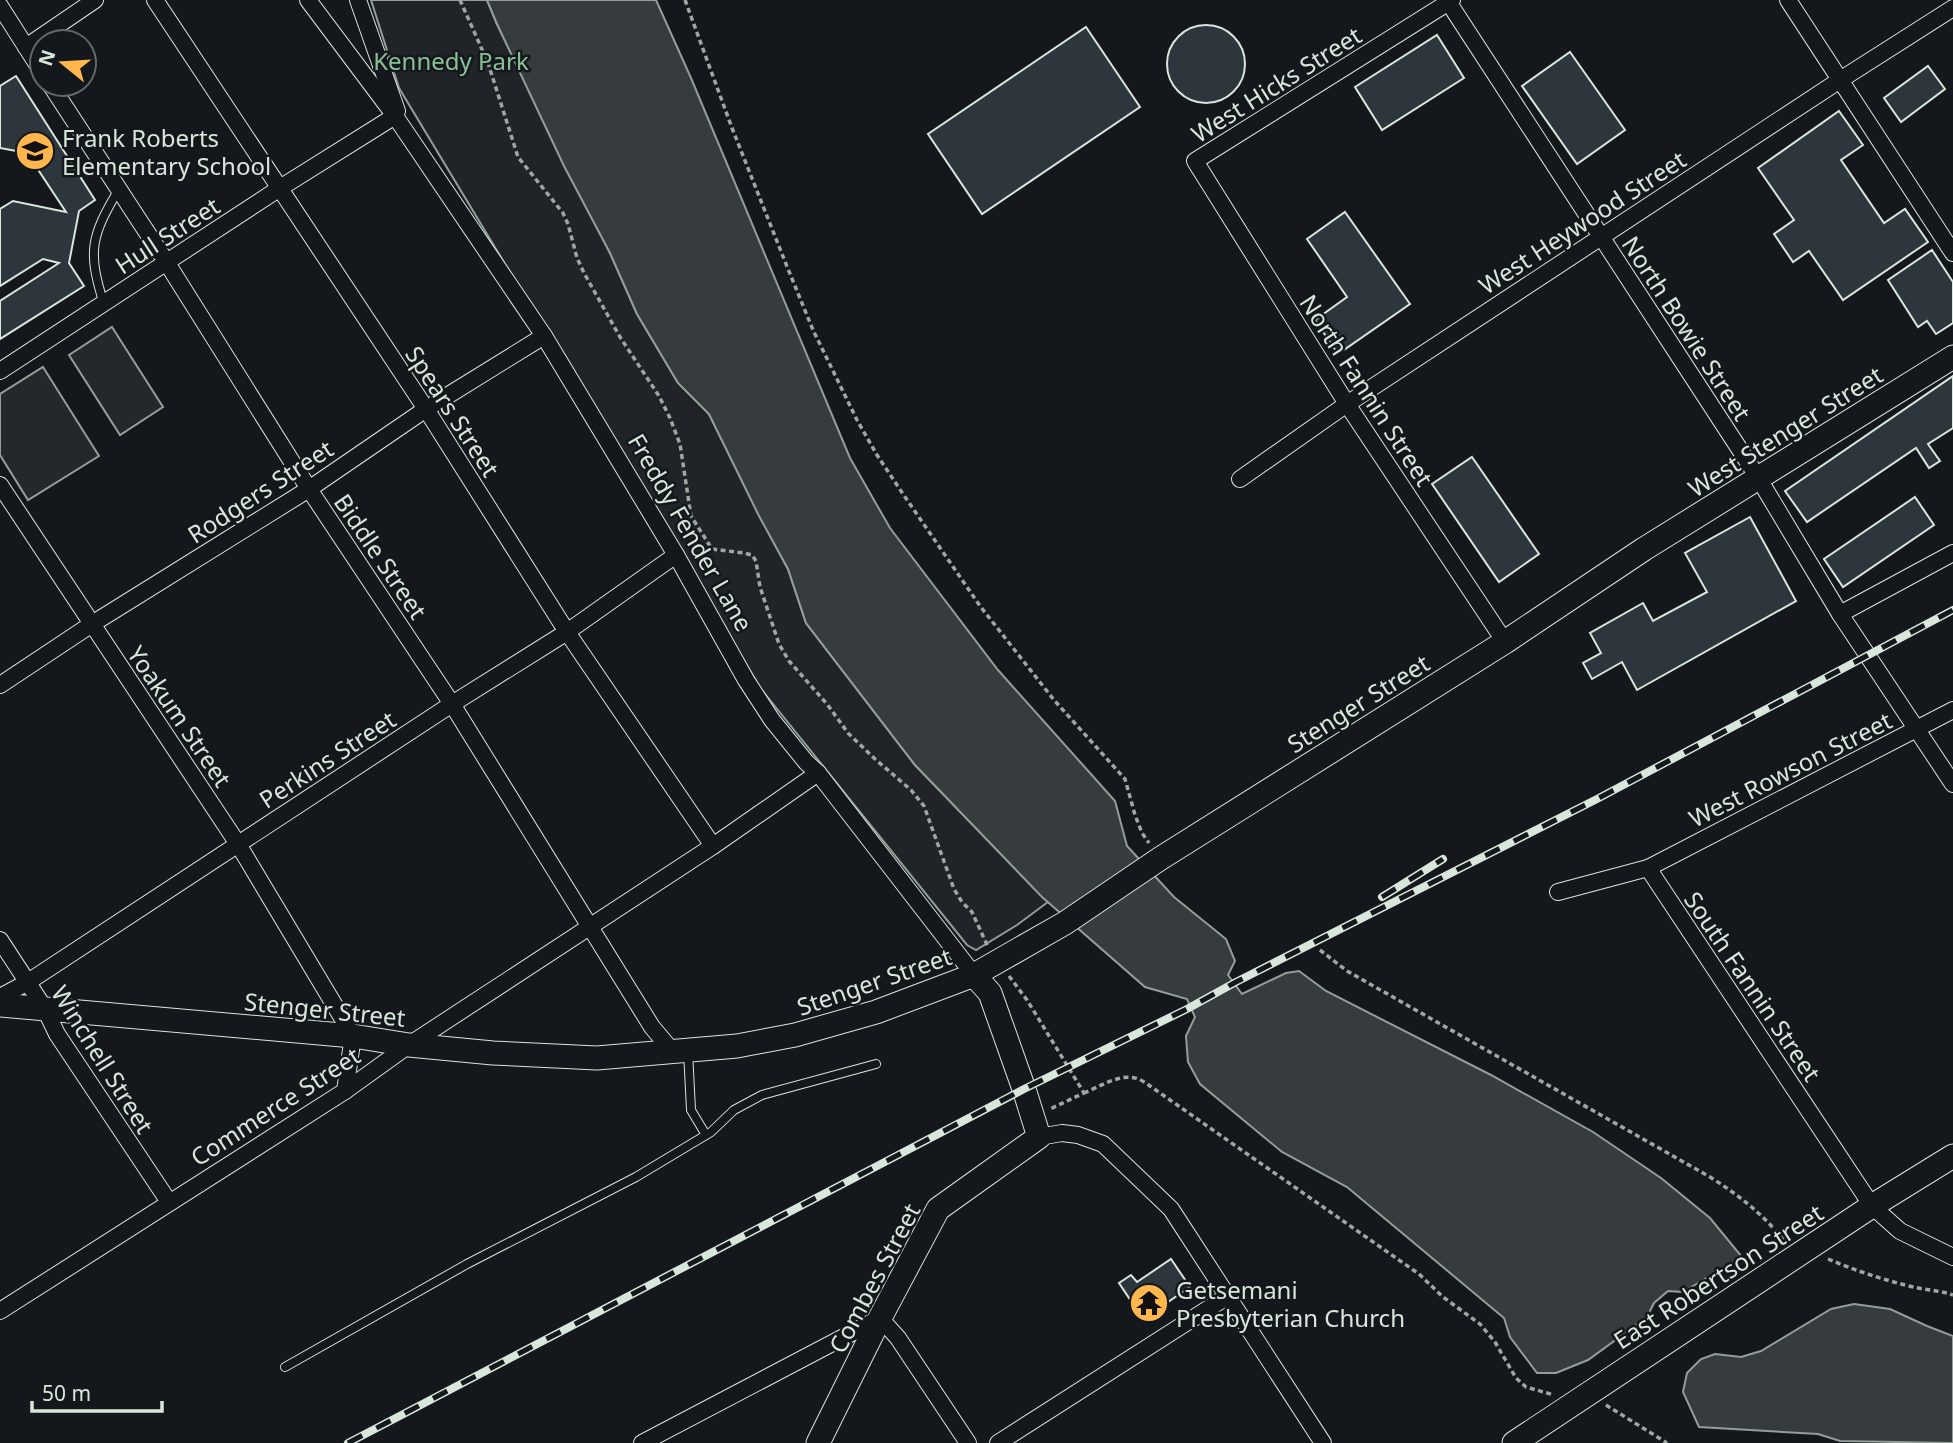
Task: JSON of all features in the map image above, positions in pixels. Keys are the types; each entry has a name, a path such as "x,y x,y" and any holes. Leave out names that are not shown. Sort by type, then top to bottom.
{"street":[{"path":"26,47 95,0"},
{"name":"Spears Street","path":"155,0 426,410 567,632 713,846"},
{"name":"Freddy Fender Lane","path":"308,0 395,116 544,336 676,555 759,700 990,993 1036,1127"},
{"path":"358,0 397,111 395,116"},
{"path":"1788,0 1953,253"},
{"name":"West Hicks Street","path":"1195,161 1449,1"},
{"name":"North Bowie Street","path":"1449,1 1759,479 1840,614 1953,784"},
{"path":"0,6 28,50"},
{"name":"West Heywood Street","path":"1240,479 1347,404 1953,8"},
{"name":"Biddle Street","path":"59,98 309,489 452,704 652,1027 681,1051"},
{"name":"Hull Street","path":"0,371 395,116"},
{"name":"North Fannin Street","path":"1195,161 1347,404 1505,642"},
{"name":"Rodgers Street","path":"0,685 544,336"},
{"name":"West Stenger Street","path":"1644,549 1953,357"},
{"name":"Yoakum Street","path":"0,485 238,844 353,1036"},
{"name":"Stenger Street","path":"0,1005 353,1036 409,1045 493,1053 597,1058 737,1046 795,1035 876,1012 974,975 999,961 1065,923 1161,858 1505,642 1644,549"},
{"path":"1840,614 1953,553"},
{"name":"Perkins Street","path":"0,997 28,982 452,704 567,632 676,555"},
{"name":"West Rowson Street","path":"1648,868 1953,710"},
{"name":"Commerce Street","path":"0,1311 345,1091 409,1045 713,846 818,773"},
{"path":"1558,892 1648,868"},
{"name":"South Fannin Street","path":"1648,868 1872,1206 1900,1231 1953,1257"},
{"name":"Winchell Street","path":"0,940 28,982 57,1034 169,1202"},
{"path":"345,1091 353,1036"},
{"path":"1036,1127 1078,1135 1103,1144 1171,1209 1323,1443"},
{"name":"Combes Street","path":"818,1443 938,1209 1036,1127"},
{"name":"East Robertson Street","path":"1514,1443 1872,1206 1953,1156"},
{"path":"998,1443 1228,1296"},
{"path":"642,1443 880,1318 898,1338 968,1443"}],"lane":[{"path":"104,304 95,275 93,254 103,216 119,189"},
{"path":"681,1051 691,1110 706,1135"},
{"path":"285,1367 467,1264 636,1177 706,1135 734,1110 762,1095 876,1064"}],"path":[{"path":"460,0 488,63 518,157 563,212 584,272 670,418 680,444 691,516 712,549 744,552 756,561 760,587 779,644 789,661 827,704 848,733 911,790 924,806 954,889 972,912 986,943 1027,1000 1084,1093"},
{"path":"685,0 732,128 813,330 877,455 980,606 1054,700 1125,779 1143,833 1161,858"},
{"path":"1320,950 1359,978 1731,1190 1766,1219 1786,1244 1877,1277 1912,1287 1942,1291 1953,1296"},
{"path":"1036,1127 1084,1093 1115,1080 1137,1077 1419,1274 1443,1297 1480,1324 1495,1342 1516,1378 1526,1387 1609,1406 1667,1443"}],"green space":[{"name":"Kennedy Park","path":"371,0 487,0 637,314 678,383 709,414 788,569 806,623 915,765 1048,902 1017,925 976,950 967,945 761,689 399,88"}],"shaded area":[{"path":"487,0 656,0 850,458 890,528 998,670 1115,801 1127,846 1174,897 1226,939 1235,961 1228,975 1242,994 1286,973 1299,971 1326,991 1491,1075 1593,1132 1661,1178 1710,1218 1742,1257 1683,1292 1668,1291 1654,1303 1647,1317 1588,1360 1556,1373 1537,1373 1510,1337 1504,1318 1347,1187 1282,1152 1200,1084 1188,1062 1186,1036 1195,1017 1187,999 1145,987 1042,897 915,765 806,623 788,569 709,414 678,383 637,314"},
{"path":"112,327 163,407 120,435 69,355"},
{"path":"43,367 99,456 28,500 0,455 0,394"},
{"path":"1854,1304 1890,1309 1953,1336 1953,1443 1840,1441 1818,1434 1699,1427 1683,1392 1687,1373 1701,1359 1715,1354 1741,1357 1761,1351 1831,1309"}],"building":[{"path":"1206,25 1221,28 1234,36 1242,49 1245,64 1242,79 1234,92 1221,100 1206,103 1191,100 1178,92 1170,79 1167,64 1170,49 1178,36 1191,28"},
{"path":"1086,27 1140,107 982,214 928,134"},
{"path":"1437,35 1464,78 1382,130 1355,87"},
{"path":"1570,52 1625,130 1577,164 1522,86"},
{"path":"1928,66 1945,89 1901,122 1884,98"},
{"path":"16,76 95,200 79,211 69,263 84,286 0,339 0,301 59,263 43,259 0,286 0,209 13,201 66,212 27,153 0,148 0,86"},
{"path":"1839,111 1863,145 1841,160 1884,223 1905,209 1928,242 1843,300 1809,251 1793,262 1774,234 1794,220 1758,168"},
{"path":"1345,212 1410,304 1338,354 1315,320 1347,297 1307,239"},
{"path":"1932,250 1953,282 1953,323 1936,334 1927,321 1918,327 1888,280"},
{"path":"1953,376 1953,428 1928,444 1940,461 1929,468 1916,448 1807,522 1785,491"},
{"path":"1472,457 1539,554 1499,582 1432,484"},
{"path":"1915,497 1934,525 1843,587 1824,559"},
{"path":"1750,517 1796,601 1637,690 1622,662 1592,679 1583,663 1601,653 1590,633 1643,603 1653,621 1707,592 1685,553"},
{"name":"Getsemani Presbyterian Church","path":"1171,1259 1190,1287 1143,1319 1119,1283 1131,1275 1137,1282"}],"railway":[{"path":"348,1443 1024,1089 1187,1009 1597,799 1953,610"},
{"path":"1382,897 1443,859"}],"place":[{"name":"Frank Roberts Elementary School","path":"35,151"},
{"name":"Getsemani Presbyterian Church","path":"1149,1303"}]}
